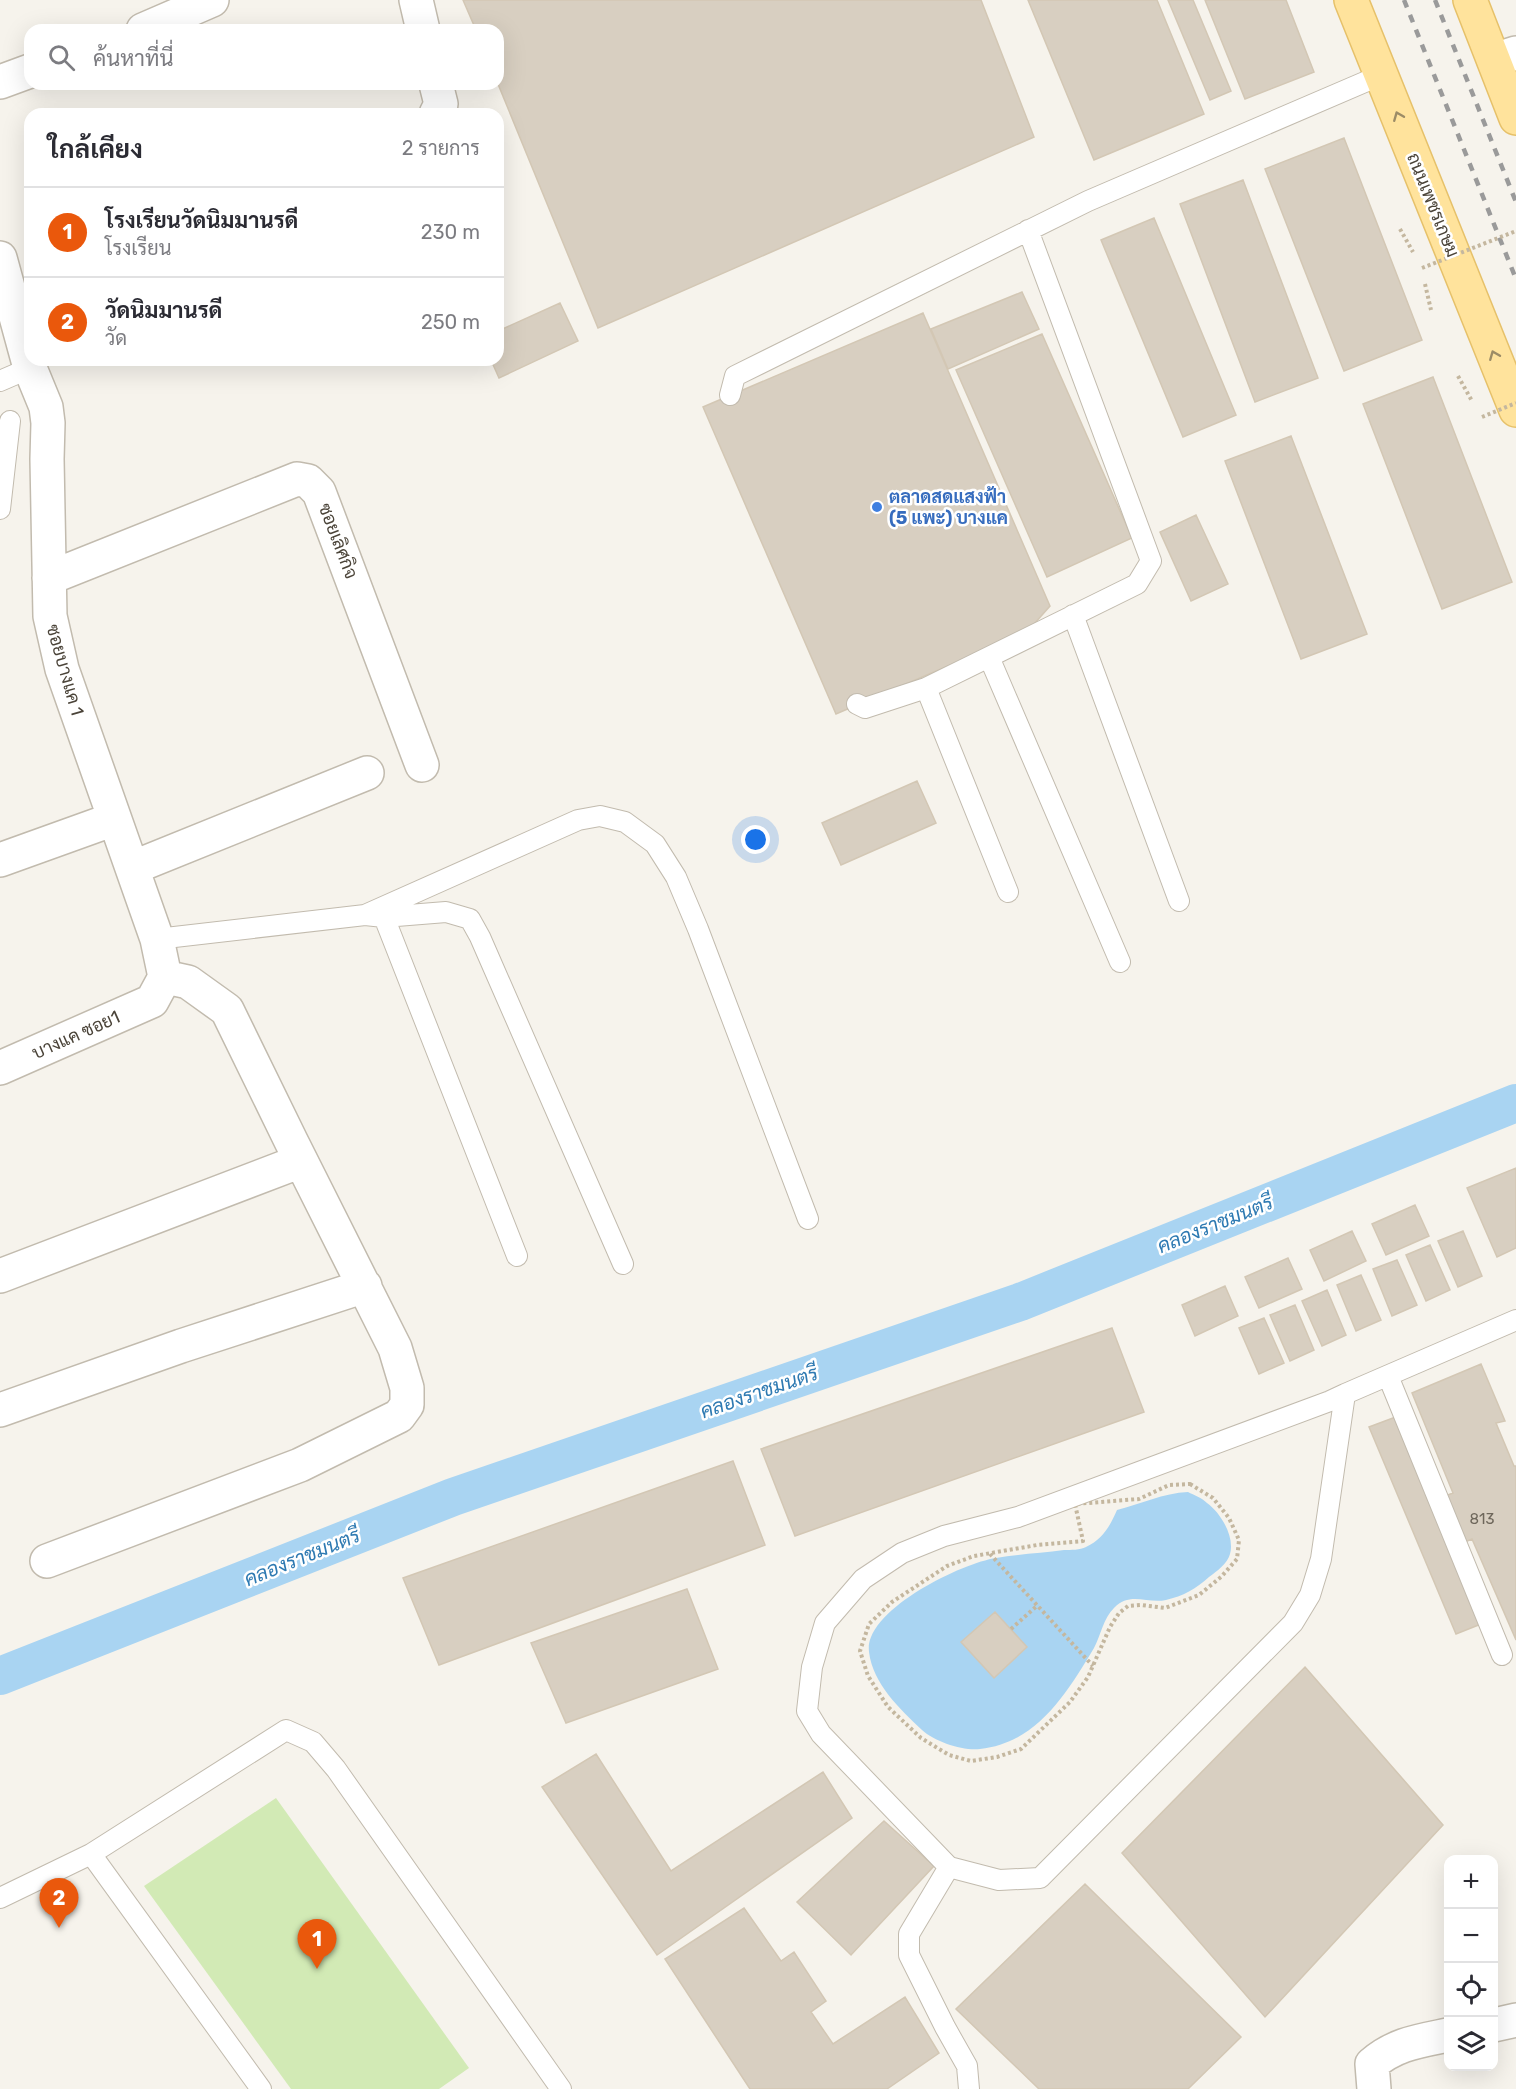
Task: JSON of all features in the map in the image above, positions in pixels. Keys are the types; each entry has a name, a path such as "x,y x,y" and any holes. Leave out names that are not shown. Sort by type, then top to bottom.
{"main road":[{"name":"ถนนเพชรเกษม","path":"1352,0 1516,410"},
{"path":"1470,0 1505,56 1516,118"}],"street":[{"path":"157,24 212,0"},
{"path":"416,0 422,24"},
{"path":"0,82 24,73"},
{"path":"438,90 441,104 439,108"},
{"name":"ซอยบางแค 1","path":"0,258 21,299 24,322"},
{"name":"ซอยบางแค 1","path":"30,368 46,407 48,423 50,616 62,669 157,939 158,989"},
{"name":"ซอยเลิศกิจ","path":"49,578 297,479 308,481 319,492 422,765"},
{"path":"132,868 367,773"},
{"path":"0,860 114,819"},
{"path":"47,1561 300,1465 399,1416 406,1405 407,1388 395,1348 227,1010 188,982 158,989"},
{"name":"บางแค ซอย1","path":"0,1068 158,989"},
{"path":"0,1276 301,1161"},
{"path":"0,1410 181,1346 365,1286"},
{"path":"1498,2024 1516,2020"},
{"path":"1374,2089 1372,2064 1385,2053 1408,2043 1444,2036"}],"lane":[{"path":"730,395 735,376 1028,230 1088,201 1381,75"},
{"path":"857,704 865,708 926,688 1137,584 1151,561 1028,230"},
{"path":"0,381 30,368"},
{"path":"0,509 5,422 46,407"},
{"path":"1073,615 1179,901"},
{"path":"989,657 1120,963"},
{"path":"926,688 1008,892"},
{"path":"375,916 578,820 600,816 625,822 655,844 676,877 698,929 808,1219"},
{"path":"157,939 375,916 446,912 470,919 480,937 623,1264"},
{"path":"375,916 517,1256"},
{"path":"1346,1394 1321,1559 1310,1595 1293,1623 1040,1878 999,1880 949,1867 821,1734 807,1711 812,1667 825,1623 863,1579 902,1553 944,1536 1018,1517 1346,1394 1516,1320"},
{"path":"1388,1376 1502,1655"},
{"path":"0,1898 91,1854 286,1730 313,1742 336,1769 561,2089"},
{"path":"91,1854 261,2089"},
{"path":"949,1867 909,1934 909,1955 967,2066 969,2089"}],"path":[{"path":"1400,229 1422,268 1431,309"},
{"path":"1422,268 1516,231"},
{"path":"1458,376 1476,407"},
{"path":"1482,417 1516,403"},
{"path":"1190,1484 1213,1498 1229,1518 1239,1540 1237,1559 1221,1577 1199,1595 1165,1608 1128,1606 1119,1613 1110,1627 1093,1666 1070,1702 1021,1749 997,1757 971,1761 949,1755 921,1738 888,1707 868,1676 860,1651 869,1624 892,1602 947,1566 989,1553 1083,1541 1075,1504 1139,1499 1169,1485 1190,1484"},
{"path":"993,1558 1093,1666"},
{"path":"1011,1629 1038,1605"}],"green space":[{"path":"276,1798 469,2068 439,2089 291,2089 144,1886"}],"water":[{"path":"1188,1492 1212,1507 1226,1526 1231,1547 1227,1561 1199,1585 1184,1594 1159,1601 1126,1600 1114,1608 1094,1648 1073,1682 1048,1713 1018,1737 1000,1745 980,1749 966,1749 942,1742 922,1730 897,1705 882,1685 876,1675 869,1652 872,1636 882,1620 918,1591 961,1569 996,1558 1084,1548 1092,1544 1109,1527 1117,1510"}],"building":[{"path":"463,0 981,0 1034,137 598,328 500,90 504,90 504,24 473,24"},
{"path":"1028,0 1157,0 1204,114 1094,160"},
{"path":"1168,0 1193,0 1231,91 1210,100"},
{"path":"1205,0 1286,0 1314,72 1245,99"},
{"path":"1344,138 1422,340 1344,371 1265,169"},
{"path":"1243,180 1318,378 1255,402 1180,204"},
{"path":"1154,218 1236,415 1183,437 1101,240"},
{"path":"1022,292 1039,329 948,369 931,329"},
{"path":"560,303 578,341 499,378 494,366 504,366 504,328"},
{"name":"ตลาดสดแสงฟ้า (5 แพะ) บางแค","path":"923,313 1050,606 1027,632 836,714 703,407"},
{"path":"1042,334 1132,538 1047,577 956,370"},
{"path":"1433,377 1512,582 1442,609 1363,404"},
{"path":"1291,436 1367,634 1301,659 1225,461"},
{"path":"1196,515 1228,584 1191,601 1160,532"},
{"path":"917,781 936,823 841,865 822,823"},
{"path":"1516,1168 1516,1248 1497,1257 1467,1188"},
{"path":"1415,1205 1429,1236 1386,1255 1372,1224"},
{"path":"1352,1231 1366,1261 1324,1281 1310,1250"},
{"path":"1463,1231 1482,1276 1458,1287 1438,1241"},
{"path":"1430,1245 1450,1290 1426,1301 1406,1255"},
{"path":"1288,1258 1302,1289 1259,1308 1245,1277"},
{"path":"1397,1260 1417,1305 1392,1316 1373,1269"},
{"path":"1361,1275 1381,1320 1356,1331 1337,1285"},
{"path":"1225,1286 1238,1316 1195,1336 1182,1305"},
{"path":"1327,1290 1346,1335 1322,1346 1302,1301"},
{"path":"1295,1305 1314,1350 1290,1361 1270,1315"},
{"path":"1264,1318 1284,1363 1259,1374 1239,1328"},
{"path":"1112,1328 1144,1412 795,1536 761,1449"},
{"path":"1481,1364 1505,1421 1496,1423 1514,1466 1516,1466 1516,1640 1472,1539 1460,1544 1440,1498 1453,1493 1412,1393"},
{"path":"1401,1415 1486,1622 1456,1634 1369,1427"},
{"path":"733,1461 765,1545 439,1665 403,1578"},
{"path":"687,1589 718,1669 566,1723 531,1643"},
{"path":"995,1612 1027,1647 994,1678 961,1642"},
{"path":"1305,1667 1443,1825 1265,2017 1122,1853"},
{"path":"596,1754 671,1871 823,1772 852,1818 657,1955 542,1787"},
{"path":"884,1821 934,1866 851,1955 797,1902"},
{"path":"1085,1884 1241,2037 1188,2089 1039,2089 956,2009"},
{"path":"744,1908 781,1961 794,1952 826,2001 811,2012 833,2044 905,1997 939,2053 887,2089 750,2089 665,1959"}],"waterway":[{"name":"คลองราชมนตรี","path":"0,1676 453,1497 1020,1302 1516,1103"}],"railway":[{"path":"1404,0 1516,279"},
{"path":"1435,0 1516,202"}],"place":[{"name":"ตลาดสดแสงฟ้า (5 แพะ) บางแค","path":"877,507"},
{"name":"วัดนิมมานรดี","path":"59,1928"},
{"name":"โรงเรียนวัดนิมมานรดี","path":"317,1969"}]}
